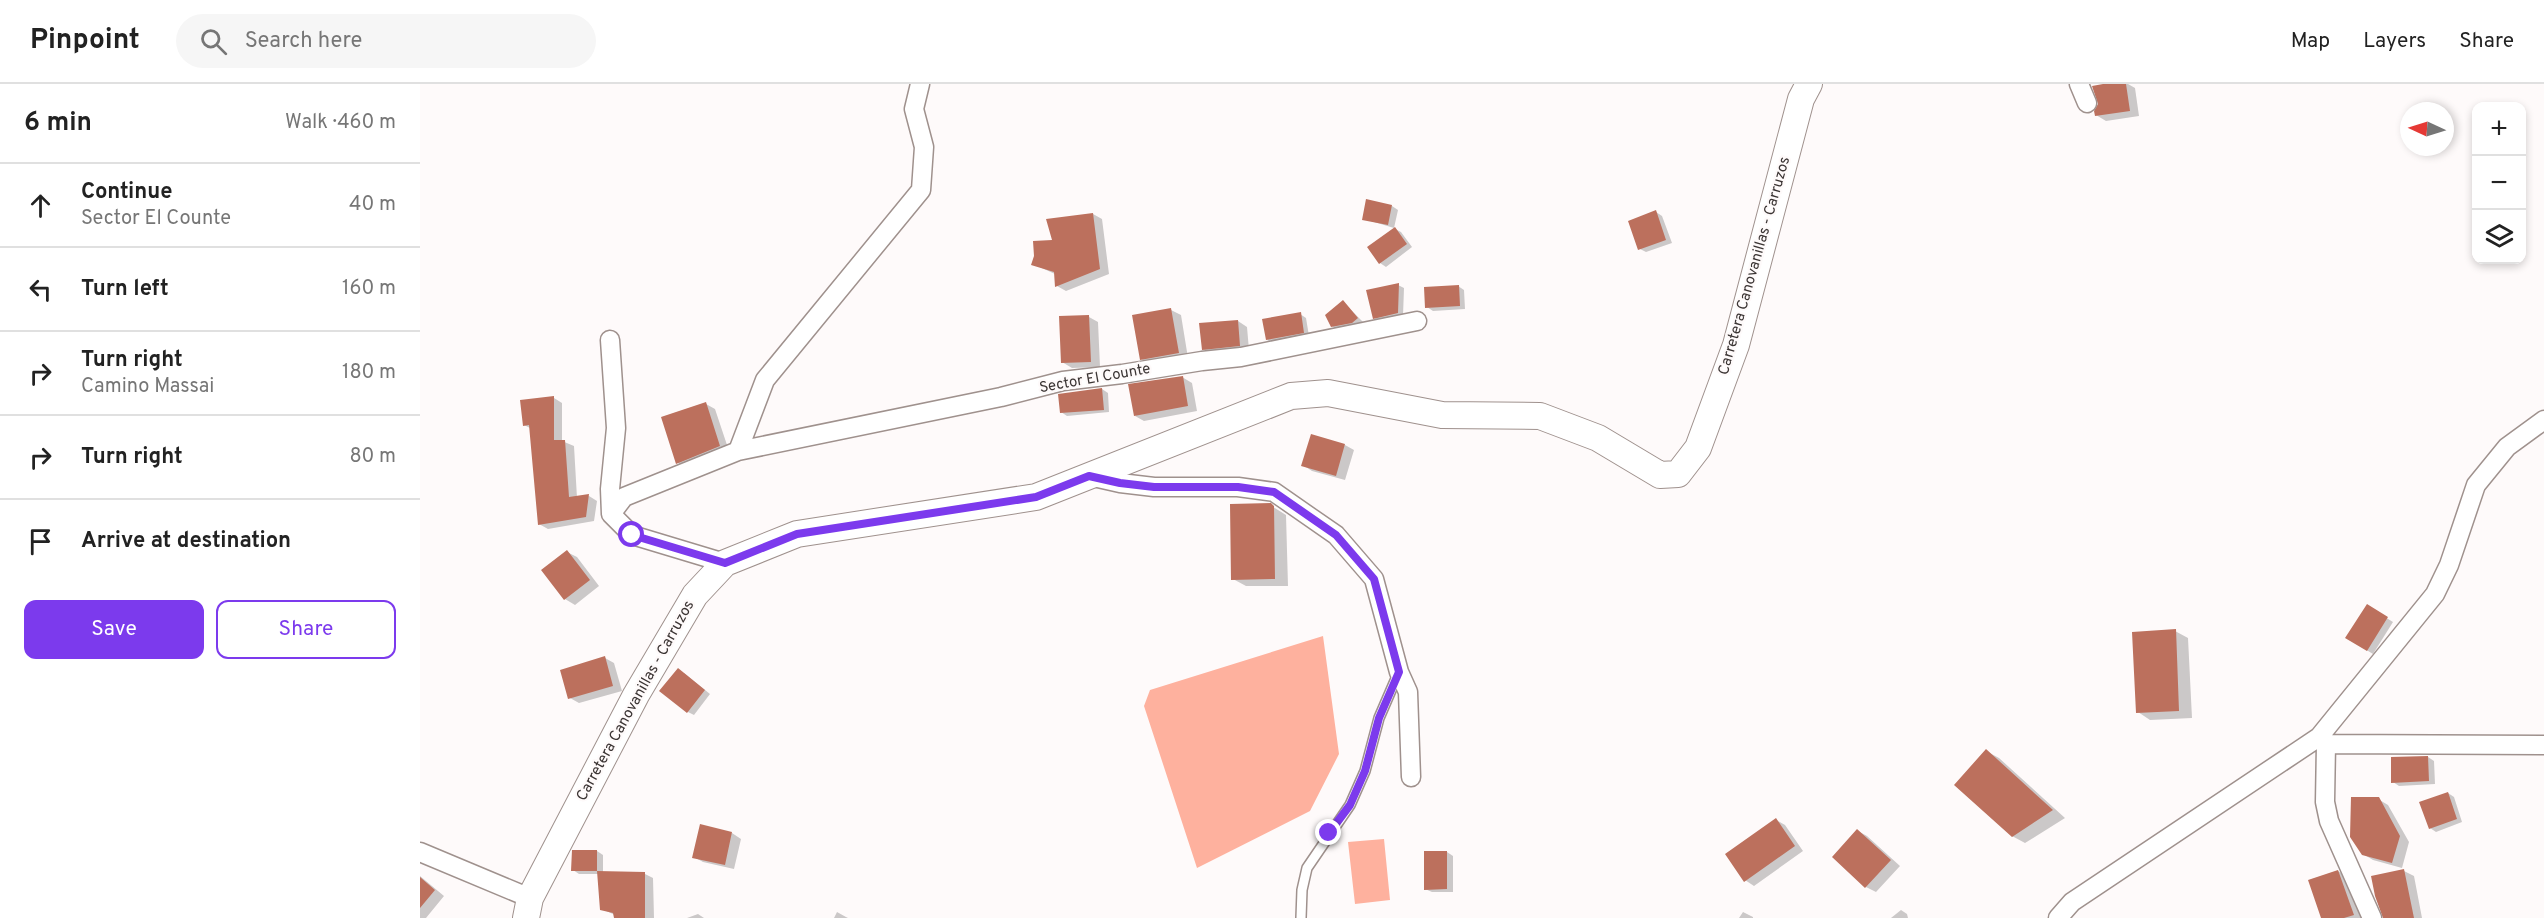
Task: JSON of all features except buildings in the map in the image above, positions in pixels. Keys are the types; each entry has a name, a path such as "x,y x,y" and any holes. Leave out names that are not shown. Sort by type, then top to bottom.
{"street":[{"path":"738,451 765,380 921,190 924,147 914,109 920,84"},
{"name":"Carretera Canovanillas - Carruzos","path":"528,908 641,686 695,595 725,563 797,534 1036,497 1291,396 1329,393 1442,415 1540,416 1598,438 1660,475 1678,474 1698,448 1736,345 1800,105 1809,84"},
{"path":"2079,84 2087,103"},
{"name":"Sector El Counte","path":"611,514 624,497 738,451 1001,397 1063,381 1122,375 1202,361 1241,357 1417,321"},
{"path":"610,340 616,428 610,489 611,514 632,535 725,563"},
{"path":"2058,918 2072,903 2322,740 2435,594 2449,566 2476,485 2507,447 2544,420"},
{"path":"1089,476 1154,487 1238,487 1274,492 1336,535 1374,579 1399,672 1408,692 1412,777"},
{"path":"2322,740 2544,745"},
{"path":"2322,740 2325,802 2329,821 2372,918"},
{"path":"420,852 528,908"}],"lane":[{"path":"1301,918 1302,890 1307,867 1350,805 1365,771 1379,718 1399,672"}],"shaded area":[{"path":"1323,636 1339,754 1310,811 1197,868 1144,706 1150,690"},
{"path":"1384,839 1390,900 1355,904 1348,842"}],"route":[{"path":"632,535 725,563 797,534 1036,497 1089,476 1154,487 1238,487 1274,492 1336,535 1374,579 1399,672 1379,718 1365,771 1350,805 1329,833"}]}
